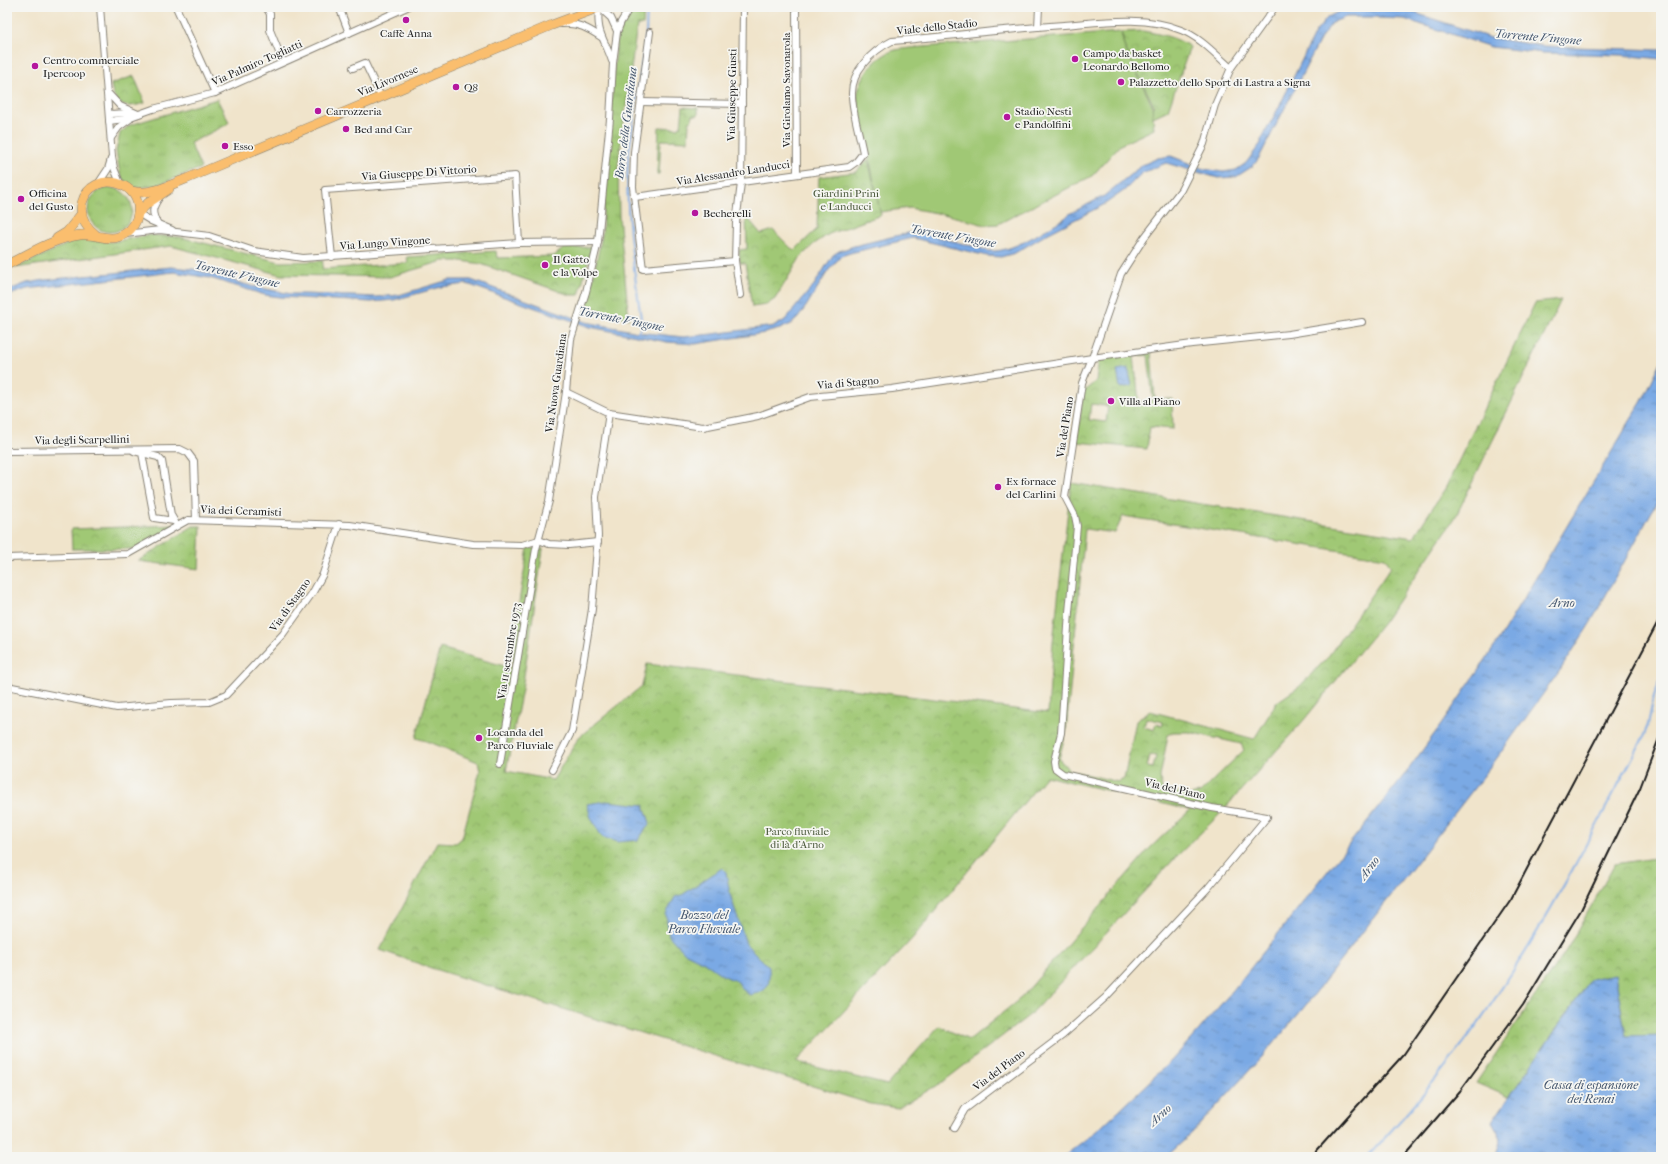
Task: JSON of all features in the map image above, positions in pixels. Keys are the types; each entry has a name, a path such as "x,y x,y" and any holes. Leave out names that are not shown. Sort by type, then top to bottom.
{"main road":[{"name":"Via Livornese","path":"132,191 138,193 152,191 186,179 552,25 600,7"},
{"name":"Via Livornese","path":"124,235 131,229 136,222 138,213 148,202 186,179"},
{"path":"96,235 86,226 82,213 82,205 85,196 90,189 97,184 105,182 120,184 132,191 136,199 138,213"},
{"path":"7,264 46,245 67,232 82,213"},
{"path":"46,245 73,236 96,235 105,238 115,238 124,235"}],"street":[{"path":"100,7 112,157 114,168 120,184"},
{"path":"176,7 215,93"},
{"path":"266,7 270,14 270,30 283,62"},
{"path":"339,7 349,33"},
{"name":"Via Palmiro Togliatti","path":"109,121 125,119 215,93 407,7"},
{"path":"600,7 611,18 617,32"},
{"name":"Via Nuova Guardiana","path":"600,7 598,25 601,37 608,49 613,63"},
{"name":"Via Nuova Guardiana","path":"539,540 549,501 566,392 571,339 586,292 598,242 617,32 630,7"},
{"name":"Via Giuseppe Giusti","path":"740,295 735,261 736,223 740,183 743,7"},
{"name":"Via Girolamo Savonarola","path":"796,7 797,174"},
{"path":"1038,27 1039,7"},
{"name":"Via del Piano","path":"954,1128 965,1109 1063,1035 1106,997 1203,893 1267,817 1212,808 1063,774 1055,768 1054,761 1062,733 1069,612 1077,526 1075,516 1065,498 1082,383 1121,274 1144,238 1185,184 1204,144 1215,105 1231,68 1275,7"},
{"name":"Viale dello Stadio","path":"833,169 849,167 856,162 863,153 852,95 853,84 858,70 879,47 892,41 1129,20 1155,22 1180,29 1194,36 1231,68"},
{"path":"552,25 571,23 585,28 601,37"},
{"path":"650,32 634,152 633,187 643,269 735,261"},
{"path":"353,68 365,63 381,97"},
{"path":"107,92 120,106 138,114"},
{"path":"641,102 742,104"},
{"path":"109,114 125,112 138,114"},
{"path":"111,138 122,124 138,114"},
{"path":"97,184 108,169 112,157"},
{"name":"Via Alessandro Landucci","path":"635,198 833,169"},
{"name":"Via Giuseppe Di Vittorio","path":"332,257 325,190 515,176 519,243"},
{"path":"158,224 152,211 153,206 161,194"},
{"name":"Via Lungo Vingone","path":"138,213 143,217 177,232"},
{"name":"Via Lungo Vingone","path":"124,235 160,230 209,236 254,251 303,258 519,243 598,242"},
{"path":"1092,358 1192,344 1289,334 1362,322"},
{"name":"Via di Stagno","path":"566,392 609,413 703,427 758,416 810,397 892,389 1092,358"},
{"path":"552,770 572,731 592,609 598,542 596,497 609,413"},
{"name":"Via degli Scarpellini","path":"7,451 158,448 180,449 188,453 194,461 196,520"},
{"path":"129,449 158,457 162,461 171,515 174,521"},
{"path":"142,453 154,518 174,521 180,524"},
{"name":"Via dei Ceramisti","path":"7,558 128,554 188,520 339,524"},
{"path":"339,524 473,544 522,545 539,540 549,544 569,545 598,542"},
{"name":"Via di Stagno","path":"7,686 117,708 171,703 209,702 226,695 283,634 313,592 323,574 339,524"},
{"name":"Via 11 settembre 1973","path":"500,764 536,549 539,540"}],"green space":[{"path":"634,7 644,7 643,25 637,25 618,166 619,216 629,319 587,306 602,235 606,163 617,36 629,13"},
{"path":"1143,31 1174,38 1190,47 1168,110 1151,118 1121,122 1154,106 1124,46 1122,32"},
{"name":"Stadio Nesti e Pandolfini","path":"1121,32 1124,46 1152,105 1154,129 1120,145 1092,176 998,224 985,225 948,215 909,208 880,212 857,97 864,76 873,64 885,54 898,49"},
{"path":"134,76 145,103 126,106 118,102 115,98 111,84"},
{"path":"217,99 229,122 226,125 190,143 201,168 155,186 135,188 123,179 120,173 116,151 120,133 130,125"},
{"path":"683,107 698,108 698,115 692,115 691,122 689,122 688,141 661,140 659,174 657,174 659,127 677,128 681,126"},
{"name":"Giardini Prini e Landucci","path":"868,159 881,215 829,234 814,244 800,258 775,299 766,305 752,307 745,263 740,263 739,250 747,249 746,216 761,234 773,230 794,251 817,229 819,177 856,172"},
{"path":"106,188 114,188 126,194 132,206 132,214 126,226 114,232 106,232 94,226 88,214 88,206 94,194"},
{"path":"150,235 180,237 280,262 323,261 322,269 408,263 407,257 496,251 497,258 554,256 564,248 592,247 579,295 570,295 481,264 462,261 443,261 390,277 281,275 171,246 15,268 76,240 90,239 111,242"},
{"name":"Parco fluviale di là d'Arno","path":"1561,300 1455,518 1383,623 1303,721 1217,817 1176,857 1031,1014 944,1081 898,1108 871,1104 434,969 380,950 437,842 456,843 462,838 480,771 478,762 440,746 416,738 440,648 512,668 517,614 528,548 543,549 522,689 506,771 553,780 579,737 642,686 647,664 1048,713 1053,642 1071,483 1413,538 1446,487 1535,303","holes":["1123,516 1385,558 1391,567 1327,658 1299,687 1277,702 1254,739 1150,711 1136,721 1124,779 1118,782 1069,770 1059,759 1066,731 1085,529 1115,533","1146,718 1163,722 1162,725 1156,724 1154,730 1144,727","1173,732 1189,732 1241,744 1244,750 1200,793 1188,795 1162,789 1160,777 1168,735","1150,755 1156,756 1153,768 1147,767","1046,776 1190,810 1150,848 1022,997 969,1040 939,1026 887,1085 796,1062 912,939"]},
{"name":"Villa al Piano","path":"1151,352 1155,399 1172,399 1173,429 1150,427 1147,449 1077,442 1083,392 1096,381 1099,358","holes":["1148,355 1153,400 1139,402 1134,356","1091,404 1108,406 1106,422 1089,420"]},
{"path":"177,525 136,549 72,549 71,529"},
{"path":"193,526 201,526 199,569 138,561"},
{"path":"1661,857 1661,1035 1626,1037 1615,975 1591,979 1509,1097 1476,1083 1567,949 1615,864"}],"water":[{"path":"1342,10 1406,10 1491,38 1543,46 1661,50 1661,59 1621,55 1543,53 1491,47 1404,19 1346,17 1333,22 1322,36 1259,158 1253,166 1236,177 1218,178 1166,163 1142,173 1125,190 1105,204 1047,234 1015,253 1001,257 987,256 913,238 850,253 841,256 828,271 798,318 791,324 765,333 695,344 667,342 590,327 467,284 441,287 394,300 371,302 265,295 210,278 174,272 27,289 7,296 7,291 27,283 171,267 193,269 251,286 291,294 376,297 399,295 449,280 471,280 586,322 638,332 683,337 775,326 785,320 814,285 833,255 839,251 908,233 921,233 989,251 1000,250 1024,242 1065,218 1069,214 1104,196 1142,165 1158,158 1171,156 1204,169 1223,172 1236,170 1246,163 1261,143 1261,140 1315,33 1328,17"},
{"name":"Arno","path":"1661,362 1661,495 1591,622 1561,669 1489,769 1310,1000 1271,1047 1190,1135 1166,1157 1063,1157 1100,1128 1172,1060 1199,1030 1234,989 1408,770 1495,646 1642,401"},
{"path":"1128,368 1132,386 1120,388 1117,370"},
{"path":"606,801 644,805 650,823 638,840 618,842 602,837 591,818 587,804"},
{"name":"Bozzo del Parco Fluviale","path":"722,868 726,872 730,894 746,944 769,967 767,987 761,992 750,995 742,989 738,982 722,975 704,962 684,952 669,936 666,914 675,897 682,895"},
{"name":"Cassa di espansione dei Renai","path":"1615,974 1626,1036 1661,1035 1661,1157 1495,1157 1501,1139 1492,1122 1591,979"}],"waterway":[{"name":"Borro della Guardiana","path":"637,334 641,328 641,318 630,238 627,178 628,158 646,34 647,7"},
{"path":"1367,1157 1387,1136 1444,1069 1479,1022 1529,946 1641,742 1648,725 1654,696 1661,678"}],"railway":[{"path":"1311,1157 1404,1054 1511,899 1661,616"},
{"path":"1403,1157 1460,1091 1523,1005 1581,910 1640,788 1661,733"}],"place":[{"name":"Caffè Anna","path":"406,20"},
{"name":"Campo da basket Leonardo Bellomo","path":"1075,59"},
{"name":"Centro commerciale Ipercoop","path":"35,66"},
{"name":"Palazzetto dello Sport di Lastra a Signa","path":"1121,82"},
{"name":"Q8","path":"456,87"},
{"name":"Carrozzeria","path":"318,111"},
{"name":"Stadio Nesti e Pandolfini","path":"1007,117"},
{"name":"Bed and Car","path":"346,129"},
{"name":"Esso","path":"225,146"},
{"name":"Officina del Gusto","path":"21,199"},
{"name":"Becherelli","path":"695,213"},
{"name":"Il Gatto e la Volpe","path":"545,265"},
{"name":"Villa al Piano","path":"1111,401"},
{"name":"Ex fornace del Carlini","path":"998,487"},
{"name":"Locanda del Parco Fluviale","path":"479,738"}],"water label":[{"name":"Torrente Vingone","path":"1538,37"},
{"name":"Torrente Vingone","path":"953,236"},
{"name":"Torrente Vingone","path":"237,274"},
{"name":"Torrente Vingone","path":"621,319"}]}
